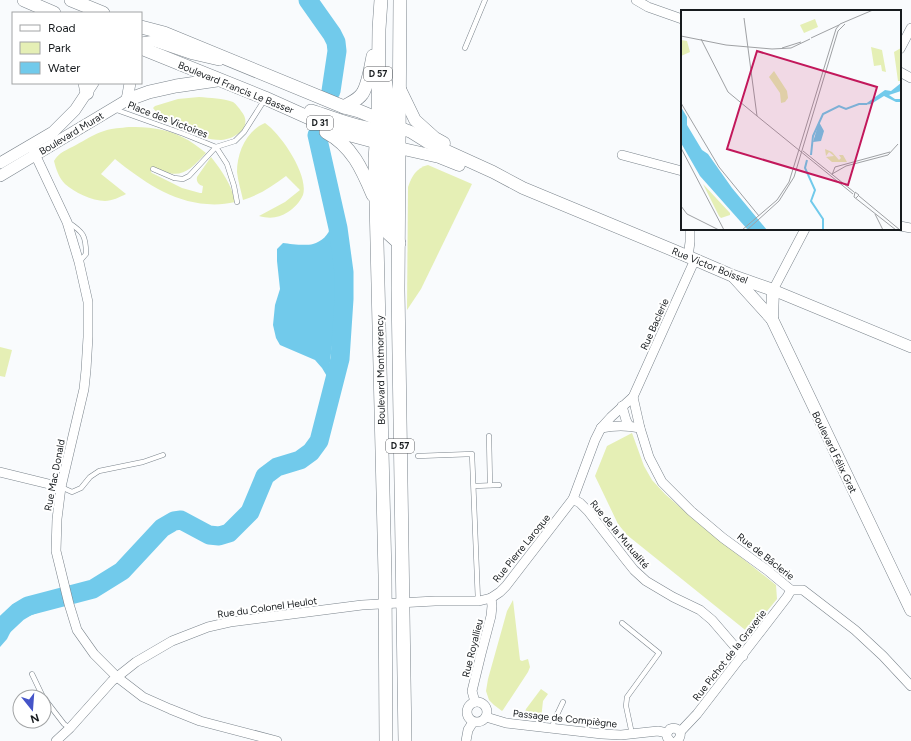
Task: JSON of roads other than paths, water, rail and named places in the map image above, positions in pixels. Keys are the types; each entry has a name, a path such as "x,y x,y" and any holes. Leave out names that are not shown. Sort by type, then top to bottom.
{"main road":[{"path":"24,0 52,12"},
{"path":"71,0 100,12"},
{"path":"344,107 363,94 369,76 379,29 381,0"},
{"name":"D 57","path":"386,133 399,87 400,0"},
{"name":"Boulevard Francis Le Basser","path":"142,27 164,33 344,107 386,133"},
{"path":"265,98 386,133 388,100 379,29"},
{"name":"Boulevard Francis Le Basser","path":"142,48 265,98"},
{"path":"127,100 150,92 176,86 219,80"},
{"path":"399,87 415,120 435,138 496,167 509,182"},
{"path":"265,98 339,140 355,158 364,173 376,201"},
{"name":"Rue Victor Boissel","path":"386,133 411,132 427,142 493,172 509,182"},
{"name":"Rue Victor Boissel","path":"386,133 439,157 491,177 509,182 734,276 773,290"},
{"name":"Boulevard Montmorency","path":"386,133 376,201 386,604 386,741"},
{"name":"Boulevard Montmorency","path":"386,133 399,243 398,289 405,741"},
{"path":"734,276 772,319"},
{"name":"Boulevard Félix Grat","path":"773,290 772,319 911,610"}],"street":[{"path":"636,0 648,7 681,20"},
{"path":"901,47 911,28"},
{"name":"Boulevard Francis Le Basser","path":"142,43 155,41 193,54 243,66"},
{"path":"901,73 911,78"},
{"path":"127,100 130,84"},
{"name":"Boulevard Murat","path":"0,176 33,150 75,110 88,86"},
{"name":"Boulevard Murat","path":"0,163 33,150 127,100"},
{"name":"Rue Mac Donald","path":"33,150 67,222 79,262 88,302 88,337 84,389 61,487 57,519 56,551 68,604 77,630 94,654 117,677 143,697 200,721 277,741"},
{"path":"622,155 681,171"},
{"path":"901,226 911,228"},
{"path":"690,230 692,258"},
{"path":"773,290 804,230"},
{"name":"Rue Baclerie","path":"622,406 633,397 690,271 692,258"},
{"name":"Rue Victor Boissel","path":"773,290 911,347"},
{"path":"601,428 621,425 640,428 633,397"},
{"path":"622,406 629,426"},
{"name":"Rue Pierre Laroque","path":"403,603 478,601 490,598 500,592 573,500 595,440 601,428 622,406"},
{"name":"Rue de Bâclerie","path":"640,428 649,457 662,482 691,511 791,590 803,590 855,630 883,656 911,686"},
{"path":"0,472 61,487"},
{"name":"Rue de la Mutualité","path":"573,500 580,503 588,511 634,570 646,581 673,597 700,610 712,620 743,656"},
{"name":"Rue Pichot de la Graverie","path":"678,737 743,656 787,598 791,590"},
{"name":"Rue Royallieu","path":"475,702 472,691 491,616 492,606 490,598"},
{"name":"Rue du Colonel Heulot","path":"62,739 70,728 117,677 136,662 172,641 208,627 230,622 362,605 403,603"},
{"path":"475,702 481,703 485,706 487,711 486,717 483,721 472,722 466,711 469,705 475,702"},
{"name":"Passage de Compiègne","path":"486,717 506,723 621,735 658,731 669,737 670,729 674,728 679,730 678,737"},
{"path":"466,741 468,730 472,722"}],"lane":[{"path":"465,48 485,0"},
{"name":"Place des Victoires","path":"154,169 174,178 183,179 189,176 216,147 235,141 244,132 265,98"},
{"name":"Place des Victoires","path":"113,108 216,147 227,164 237,202"},
{"path":"489,436 490,485"},
{"path":"418,456 472,454 478,601"},
{"path":"61,487 72,492 81,488 90,477 99,471 143,462 163,455"},
{"path":"474,486 500,485"},
{"path":"622,623 659,653 627,697 626,706 632,734"},
{"path":"32,674 40,689"},
{"path":"552,728 563,702"},
{"path":"52,709 62,722 70,728"}],"water":[{"path":"331,226 340,270 340,279 328,378 315,360 280,345 276,338 273,325 275,305 280,289 277,249 283,243 310,245 316,243 327,235"},
{"path":"54,594 58,605 16,621 7,639 0,647 0,621 9,611"}],"waterway":[{"path":"308,0 336,42 337,51 331,91"},
{"path":"0,630 18,612 28,606 93,589 122,571 162,528 174,521 181,520 209,535 219,536 229,533 250,512 265,476 277,467 300,460 311,452 319,441 340,359 344,299 344,272 338,228 317,135"}]}
